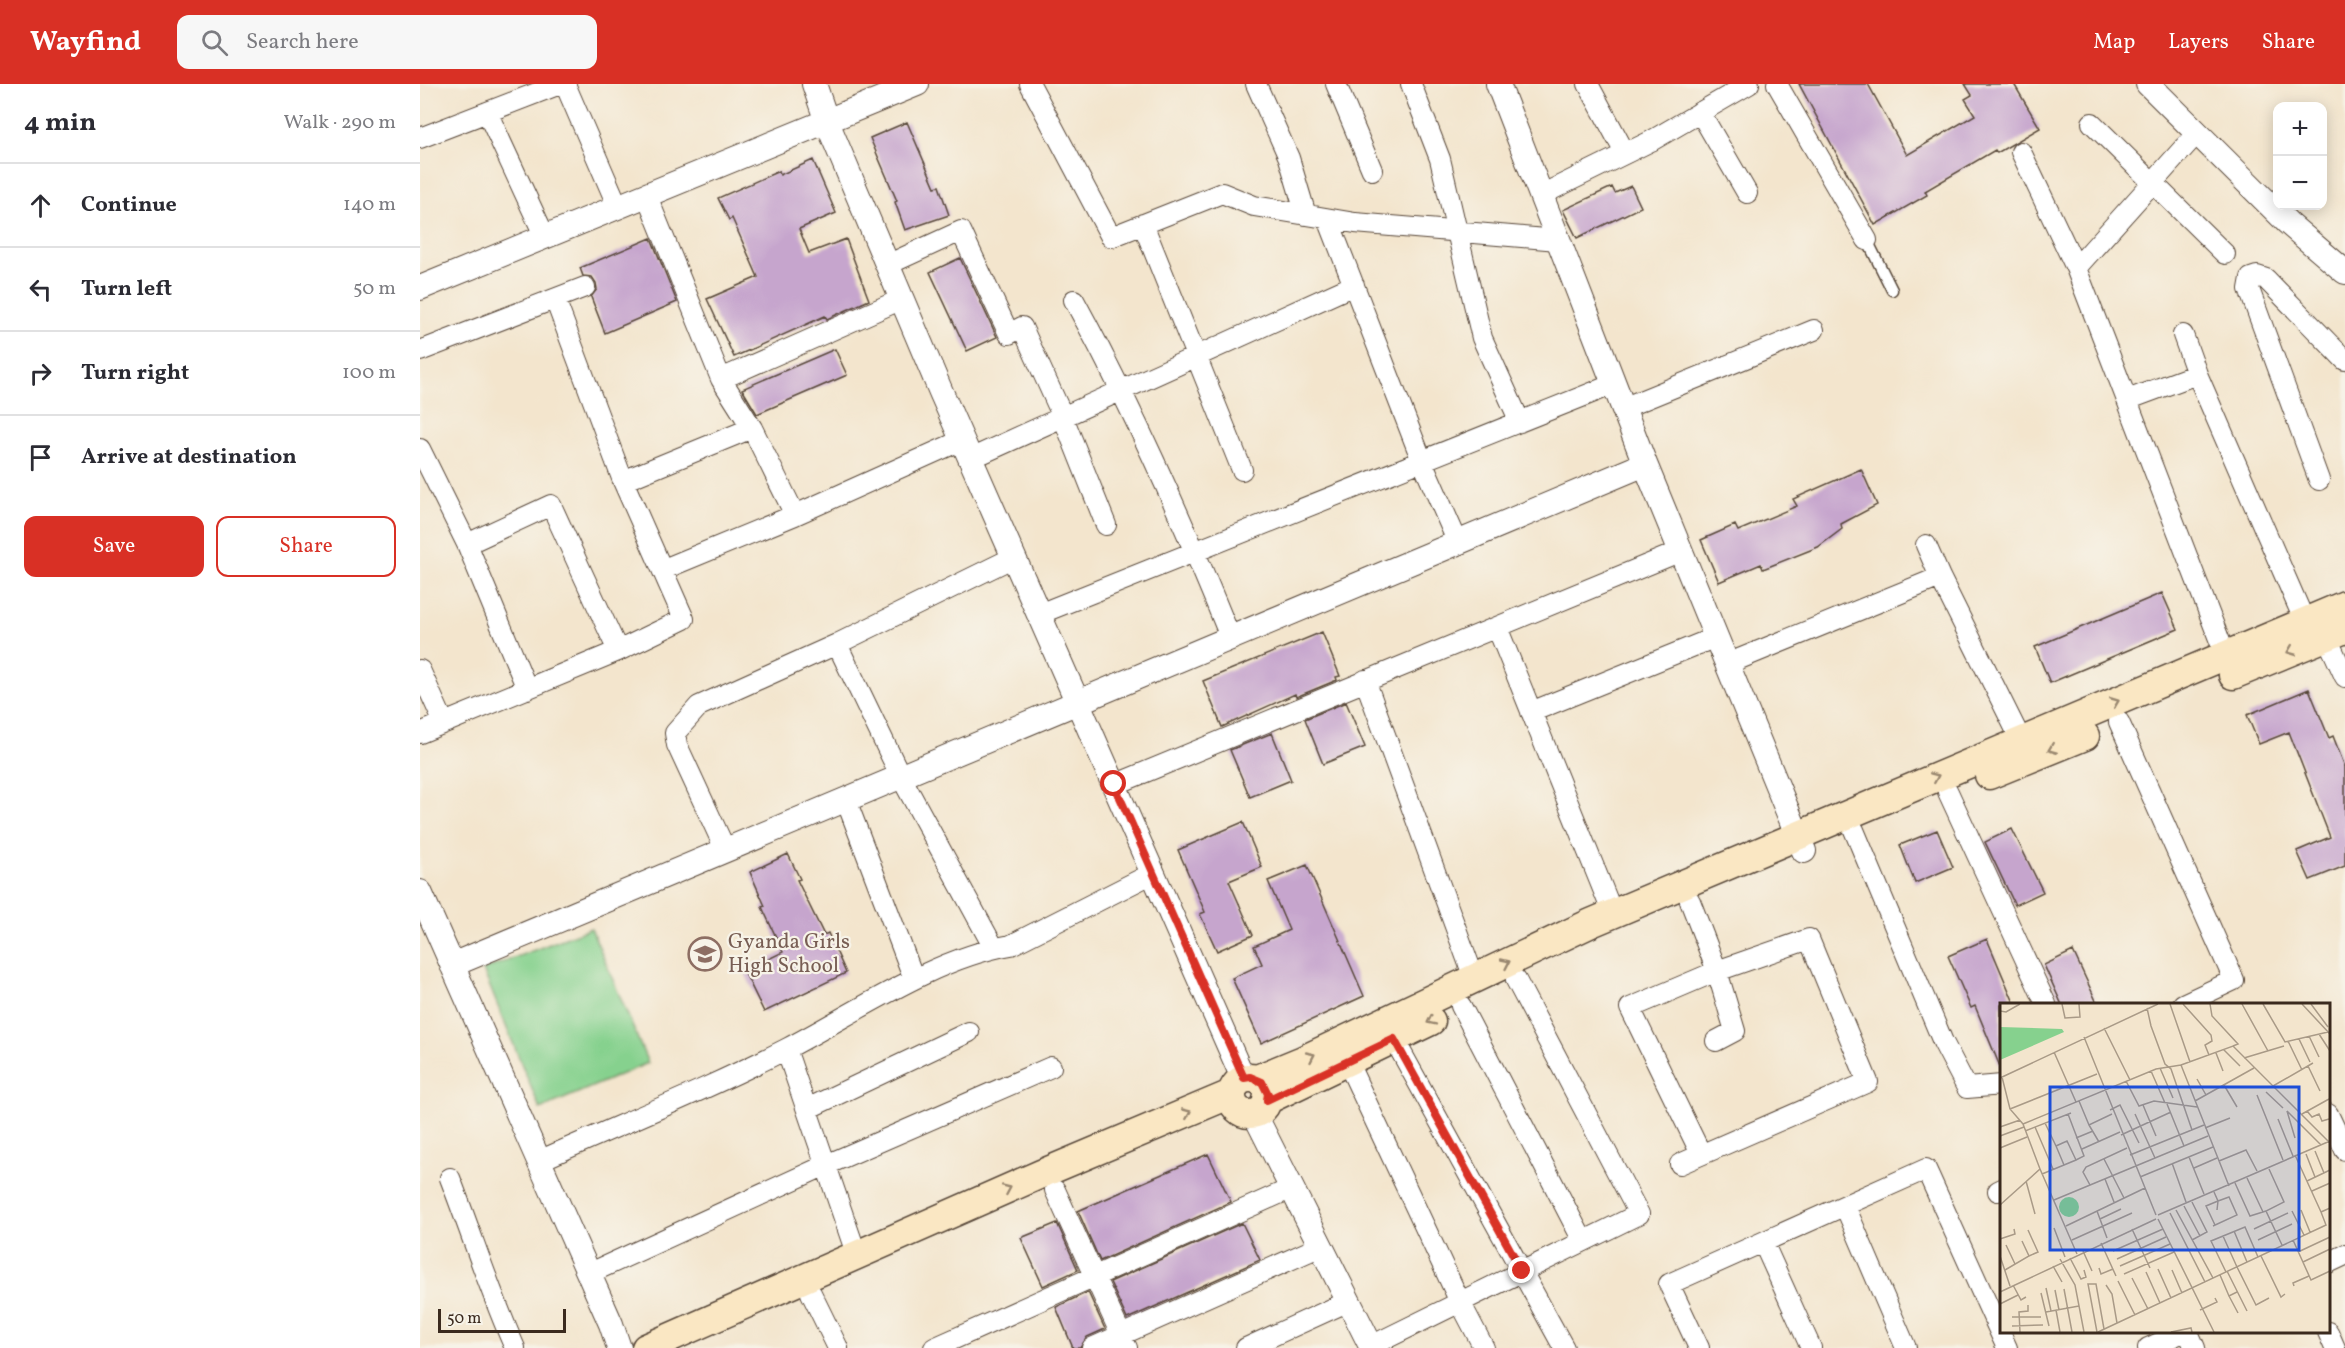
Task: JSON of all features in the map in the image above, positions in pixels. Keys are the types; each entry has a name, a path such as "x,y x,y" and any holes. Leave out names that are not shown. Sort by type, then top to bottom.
{"main road":[{"path":"696,1348 811,1293 1055,1190 1249,1096 1303,1060 1612,914 1800,843 1854,830 2119,722 2323,626 2345,605"},
{"path":"646,1348 857,1256 1249,1096 1347,1061 1516,980 1690,901 1800,843 2021,740 2226,657 2323,626"}],"street":[{"path":"420,138 560,84"},
{"path":"565,84 618,207"},
{"path":"814,84 827,122 966,449 1249,1096 1371,1347 1639,1214 1516,980"},
{"path":"420,288 917,84"},
{"path":"1030,84 1111,237 1222,193 1254,206 1328,219 1558,240"},
{"path":"1256,84 1289,158 1306,215"},
{"path":"1336,84 1372,170"},
{"path":"1411,84 1440,159 1482,338 1520,422"},
{"path":"1498,84 1645,464 1800,843"},
{"path":"1588,84 1625,153"},
{"path":"1540,195 1625,153 1749,84"},
{"path":"1777,84 1868,240"},
{"path":"2148,84 2288,223 2345,272"},
{"path":"487,112 545,237"},
{"path":"1700,112 1748,193"},
{"path":"2092,123 2225,254"},
{"path":"2076,268 2197,133"},
{"path":"2021,152 2076,268 2226,657"},
{"path":"646,196 722,379 752,428 795,515"},
{"path":"1328,219 1422,461 1458,543"},
{"path":"1143,224 1242,470"},
{"path":"887,265 961,231 1009,334 1022,327 1063,417 1106,525"},
{"path":"2319,480 2248,289 2252,278 2258,276 2266,279 2345,360"},
{"path":"664,568 966,449 1063,417 1354,285"},
{"path":"420,351 585,287"},
{"path":"420,733 618,651 684,619 664,568 623,481 555,299"},
{"path":"722,379 902,299"},
{"path":"1074,300 1123,389 1196,552 1231,639"},
{"path":"1623,408 1814,330"},
{"path":"2183,335 2197,374 2323,626 2345,677"},
{"path":"2127,399 2197,374"},
{"path":"1039,614 1614,384"},
{"path":"623,481 752,428"},
{"path":"420,449 466,544 527,689"},
{"path":"452,965 1645,464"},
{"path":"466,544 551,505 618,651"},
{"path":"1926,545 2021,740"},
{"path":"1114,784 1681,551"},
{"path":"726,851 677,746 675,733 699,706 837,644 1014,557"},
{"path":"1727,664 1940,577"},
{"path":"1497,627 1612,914"},
{"path":"1531,712 1716,637"},
{"path":"837,644 901,777 994,948"},
{"path":"420,670 444,723"},
{"path":"1365,680 1474,978"},
{"path":"2119,722 2234,980 2187,1003"},
{"path":"1948,792 2045,1003"},
{"path":"846,800 914,979"},
{"path":"1854,830 1943,1042 1967,1088 2000,1085"},
{"path":"539,1161 786,1049 914,979 994,948 1011,945 1153,873"},
{"path":"420,892 619,1348"},
{"path":"1690,901 1717,971 1735,1030 1716,1041"},
{"path":"1680,1164 1868,1082 1809,939 1717,971 1630,1008 1701,1154"},
{"path":"1461,1006 1583,1241"},
{"path":"807,1109 969,1032"},
{"path":"1394,1039 1564,1348"},
{"path":"786,1049 857,1256"},
{"path":"1347,1061 1460,1302 1484,1348"},
{"path":"588,1273 826,1165 1051,1067"},
{"path":"2330,1118 2345,1150"},
{"path":"1699,1348 1669,1284 1926,1169 2000,1333"},
{"path":"450,1178 483,1263 487,1284 514,1348"},
{"path":"934,1348 1292,1188"},
{"path":"1055,1190 1124,1341"},
{"path":"1845,1206 1906,1348"},
{"path":"1763,1242 1812,1348"},
{"path":"1092,1348 1124,1341 1321,1246"},
{"path":"2330,1262 2345,1255"},
{"path":"811,1293 837,1348"},
{"path":"1246,1348 1348,1302"},
{"path":"2000,1333 2007,1348"},
{"path":"2148,1348 2180,1333"},
{"path":"2188,1333 2195,1348"},
{"path":"2328,1333 2336,1348"}],"lane":[{"path":"1868,240 1892,290"}],"green space":[{"path":"591,928 648,1063 540,1109 483,970"}],"building":[{"path":"1799,84 1868,84 1907,155 1975,115 1965,99 1972,95 1965,84 2014,84 2040,128 1997,153 1995,150 1925,191 1927,195 1875,225"},
{"path":"907,122 935,187 939,186 949,215 905,230 895,202 897,201 870,138"},
{"path":"813,160 836,213 799,229 809,253 846,239 869,300 827,319 825,316 734,357 707,299 758,277 732,218 729,220 718,198 779,171 780,175"},
{"path":"1631,186 1641,207 1577,238 1563,210 1612,187 1615,193"},
{"path":"651,238 677,302 605,333 591,297 597,289 596,283 592,277 583,276 580,268"},
{"path":"960,258 997,337 967,351 930,272"},
{"path":"835,349 847,375 757,414 742,389"},
{"path":"1861,469 1877,505 1841,524 1842,529 1818,547 1763,569 1761,564 1719,582 1701,540 1735,525 1738,531 1797,506 1793,499"},
{"path":"2162,593 2178,629 2050,683 2035,647"},
{"path":"1322,632 1340,676 1336,677 1337,680 1296,697 1295,694 1222,727 1203,681"},
{"path":"2309,689 2329,738 2333,736 2345,767 2345,866 2310,880 2297,851 2330,837 2289,732 2259,744 2247,715"},
{"path":"1346,702 1365,747 1323,764 1305,719"},
{"path":"1272,733 1291,780 1250,797 1230,750"},
{"path":"1243,822 1262,867 1229,881 1253,935 1217,951 1200,914 1205,912 1178,850"},
{"path":"2012,829 2043,892 2015,905 1985,842"},
{"path":"1937,830 1953,867 1915,883 1900,845"},
{"path":"788,854 800,879 797,880 824,935 828,933 846,973 764,1012 744,971 783,952 762,907 765,906 750,872"},
{"path":"1307,865 1364,996 1261,1043 1232,978 1262,964 1254,946 1289,930 1268,881"},
{"path":"1987,939 2014,1003 2000,1003 2000,1067 1975,1006 1971,1008 1948,956"},
{"path":"2073,951 2097,1003 2061,1003 2044,965"},
{"path":"1208,1154 1231,1202 1100,1261 1078,1211"},
{"path":"1057,1223 1078,1270 1043,1286 1021,1238"},
{"path":"1242,1223 1260,1260 1127,1319 1110,1282"},
{"path":"1088,1292 1105,1329 1087,1337 1080,1348 1073,1348 1056,1307"}],"place":[{"name":"Gyanda Girls High School","path":"705,954"}],"route":[{"path":"1114,784 1244,1078 1250,1077 1262,1082 1268,1094 1267,1100 1394,1039 1522,1271"}]}
